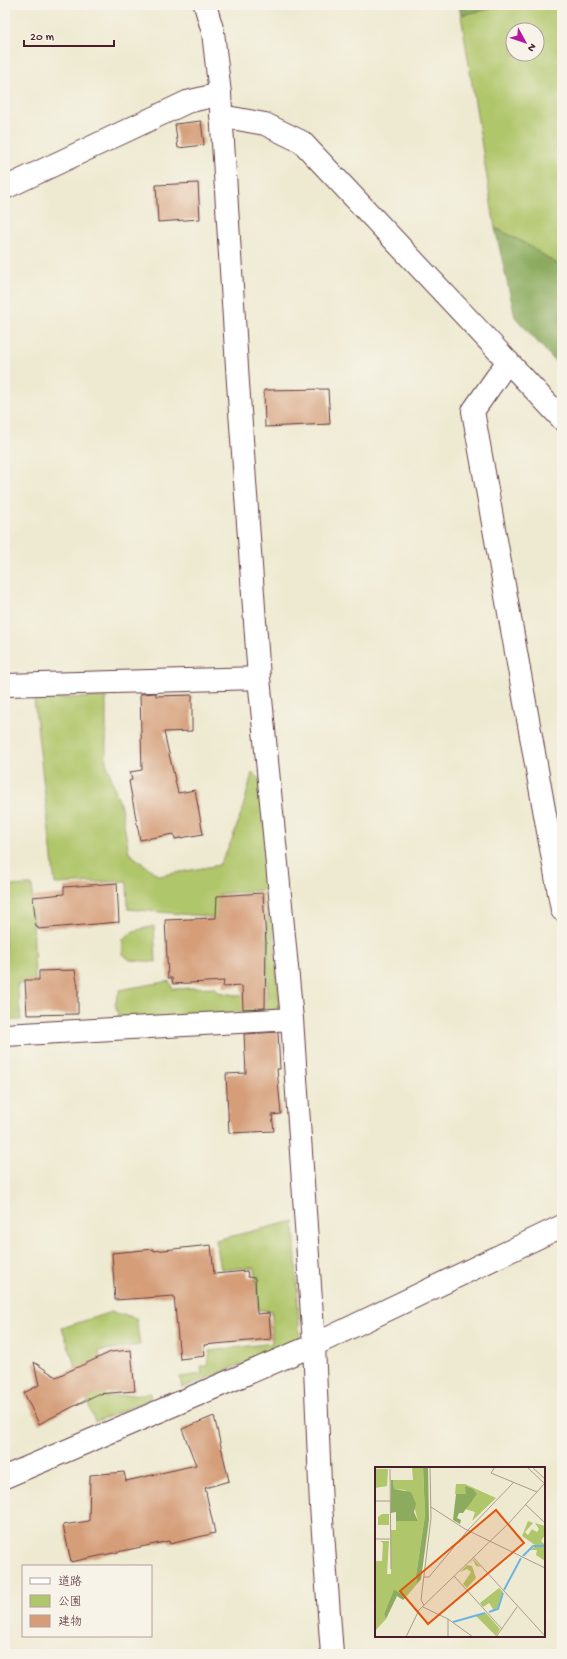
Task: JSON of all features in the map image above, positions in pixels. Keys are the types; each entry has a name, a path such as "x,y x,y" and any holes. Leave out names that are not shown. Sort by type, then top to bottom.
{"street":[{"path":"205,5 213,32 220,94 238,383 259,678 292,1020 314,1345 321,1506 332,1654"},
{"path":"5,188 187,102 220,94"},
{"path":"221,116 264,124 302,142 562,419"},
{"path":"508,361 473,411 562,910"},
{"path":"5,685 259,678"},
{"path":"5,1035 292,1020"},
{"path":"5,1477 314,1345 562,1226"}],"green space":[{"path":"459,5 507,5 461,15"},
{"path":"507,5 562,5 562,267 521,241 495,228 461,15"},
{"path":"495,228 521,241 562,267 562,369 515,317"},
{"path":"106,697 106,762 121,807 129,853 159,876 219,865 235,832 243,809 252,773 262,781 280,1009 120,1021 115,1004 120,990 169,981 173,989 215,987 218,992 267,1000 267,890 219,894 221,934 213,934 213,917 128,909 127,881 55,884 34,699"},
{"path":"32,885 35,981 17,984 21,1020 5,1020 5,886"},
{"path":"154,926 156,962 130,960 123,954 123,939 134,931"},
{"path":"294,1221 300,1341 182,1388 180,1377 202,1374 201,1366 208,1366 210,1351 272,1343 272,1311 258,1310 255,1268 221,1269 216,1240"},
{"path":"111,1312 136,1318 140,1345 99,1351 105,1397 151,1393 150,1399 95,1422 62,1328"}],"building":[{"path":"201,121 204,145 178,148 175,124"},
{"path":"198,183 200,219 158,222 156,185"},
{"path":"328,389 330,424 265,427 264,390"},
{"path":"156,693 156,696 192,695 192,731 164,732 178,793 195,790 203,834 175,839 174,834 140,840 129,781 132,780 130,772 142,770 140,694"},
{"path":"117,883 119,922 38,929 38,927 36,927 33,897 64,894 64,887"},
{"path":"263,893 266,942 265,1008 243,1009 242,986 223,987 224,981 173,984 172,978 168,978 165,920 216,918 217,896"},
{"path":"75,970 78,988 78,1014 27,1015 25,980 39,980 39,971"},
{"path":"278,1032 280,1069 277,1069 281,1114 272,1115 274,1131 229,1133 226,1074 246,1073 244,1034"},
{"path":"211,1245 214,1274 247,1271 248,1277 255,1278 257,1314 269,1313 271,1339 204,1345 205,1356 180,1359 174,1296 115,1300 112,1253 154,1249 154,1251"},
{"path":"131,1350 135,1391 98,1394 39,1424 24,1393 39,1385 34,1362 56,1377 111,1352"},
{"path":"214,1416 229,1481 205,1488 215,1533 170,1544 169,1541 71,1562 63,1525 89,1521 90,1475 124,1472 126,1481 196,1465 182,1429"}]}
